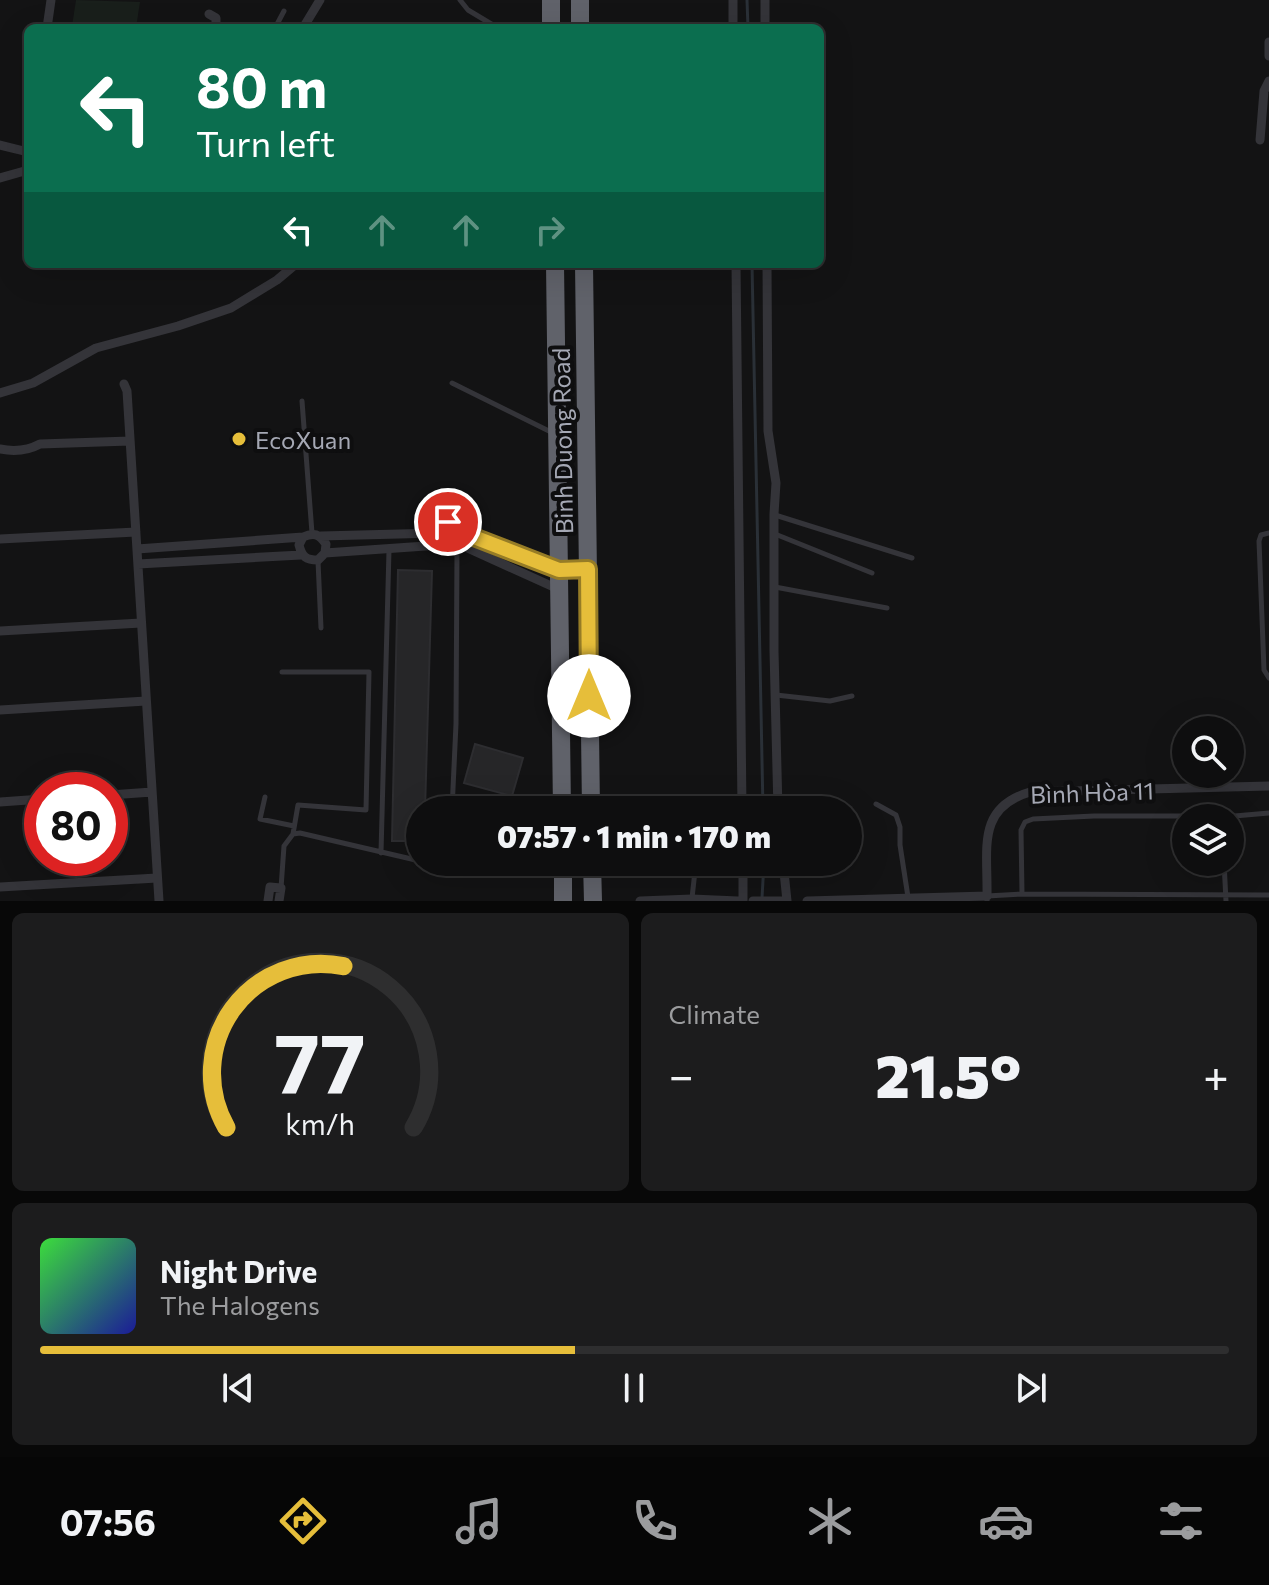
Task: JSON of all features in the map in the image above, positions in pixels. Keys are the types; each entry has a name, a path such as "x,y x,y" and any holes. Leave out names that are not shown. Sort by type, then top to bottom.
{"highway":[{"path":"551,0 551,24"},
{"path":"580,0 580,24"},
{"name":"Binh Duong Road","path":"555,268 562,796"},
{"name":"Binh Duong Road","path":"584,268 591,796"},
{"path":"559,570 588,569"},
{"path":"559,590 588,589"},
{"path":"563,876 563,901"},
{"path":"592,876 593,901"}],"street":[{"path":"48,24 51,0"},
{"path":"305,24 320,0"},
{"path":"733,0 733,24"},
{"path":"765,0 765,24"},
{"path":"209,14 217,24"},
{"path":"1269,42 1269,56"},
{"path":"1260,140 1264,91 1269,81"},
{"path":"0,145 24,151"},
{"path":"0,178 24,170"},
{"path":"0,393 33,383 96,348 231,308 291,268"},
{"path":"736,268 742,796"},
{"path":"767,268 768,431 776,483 778,796"},
{"path":"124,384 127,391 159,901"},
{"path":"0,449 18,451 40,444 130,441"},
{"path":"440,545 438,533 441,526 448,522 463,527 466,534 559,570"},
{"path":"0,539 136,532"},
{"path":"137,549 312,535 438,533"},
{"path":"460,548 466,534"},
{"path":"301,555 299,545 312,535"},
{"path":"312,535 326,544 321,556"},
{"path":"138,564 301,555 308,560 321,556 440,545 448,551 460,548 559,590"},
{"path":"0,631 141,623"},
{"path":"0,710 146,701"},
{"name":"Bình Hòa 11","path":"987,898 989,830 995,811 1011,797 1030,792 1269,786"},
{"path":"128,794 152,792"},
{"path":"0,802 24,800"},
{"path":"640,901 740,901 742,876"},
{"path":"753,901 782,901 783,876"},
{"path":"0,887 157,878"},
{"path":"268,901 270,887 281,888 279,901"},
{"path":"807,901 987,898"}],"lane":[{"path":"460,0 468,10 491,24"},
{"path":"277,24 284,11"},
{"path":"452,383 558,436"},
{"path":"302,401 312,535"},
{"path":"774,514 912,558"},
{"path":"1269,533 1261,535 1259,541 1264,670 1269,678"},
{"path":"775,534 872,573"},
{"path":"453,796 460,548"},
{"path":"381,853 389,549"},
{"path":"321,556 321,628"},
{"path":"775,587 887,608"},
{"path":"281,888 284,846 293,834 298,805 366,810 369,672 282,672"},
{"path":"776,695 830,701 852,696"},
{"path":"265,797 260,819 294,826"},
{"path":"876,804 896,815 908,898"},
{"path":"1244,815 1269,813"},
{"path":"1022,894 1021,830 1025,822 1094,816 1172,817"},
{"path":"293,834 300,833 406,858"},
{"path":"692,899 694,876"},
{"path":"1225,876 1226,898"},
{"path":"987,898 1022,894 1226,898 1269,895"}],"shaded area":[{"path":"76,0 140,2 137,24 72,24"}],"building":[{"path":"398,570 432,571 425,796 406,796 406,841 392,841"},
{"path":"475,744 523,758 512,796 464,783"}],"waterway":[{"path":"747,0 748,24"},
{"path":"752,268 763,796"},
{"path":"762,898 763,876"}],"place":[{"name":"EcoXuan","path":"239,439"}],"route":[{"path":"448,522 463,527 466,534 559,570 588,569 589,696"}]}
